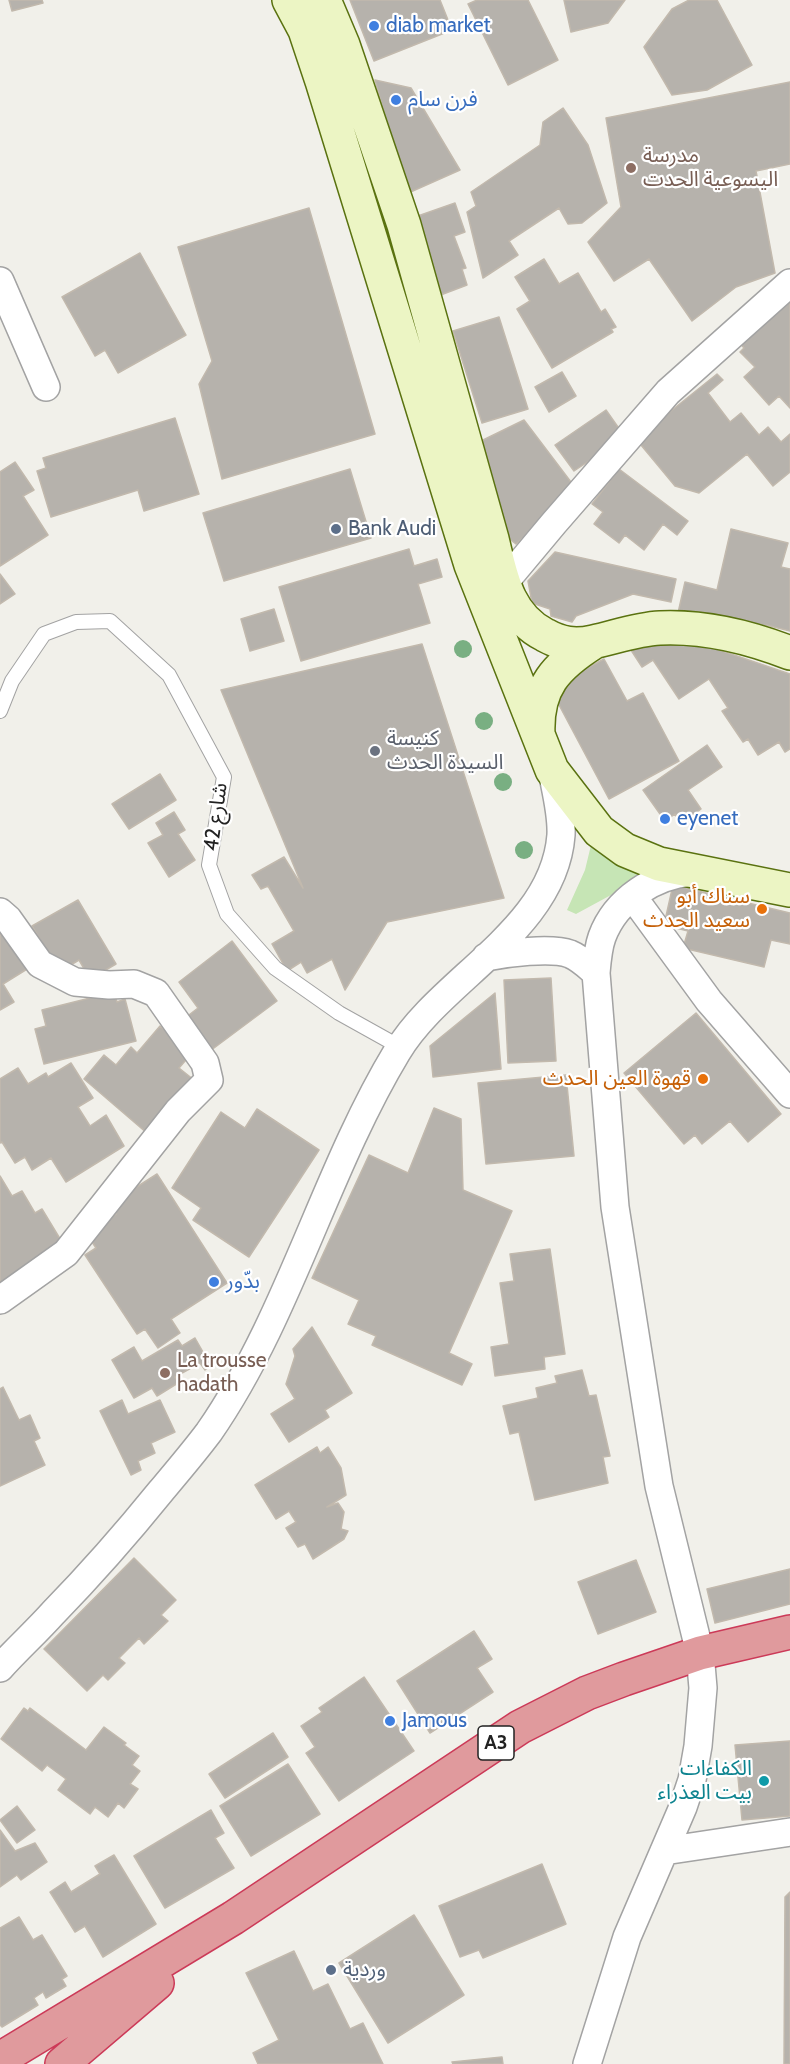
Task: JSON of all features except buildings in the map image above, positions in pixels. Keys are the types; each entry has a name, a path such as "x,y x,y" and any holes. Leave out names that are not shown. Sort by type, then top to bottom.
{"highway":[{"name":"A3","path":"0,2059 233,1918 520,1727 587,1693 700,1653 790,1632"},
{"name":"A3","path":"62,2064 233,1918"}],"street":[{"path":"289,0 305,30 322,81 471,565 527,624 556,641 567,644 594,642 634,631 681,628 735,636 790,653"},
{"path":"0,1668 114,1548 209,1432 265,1332 358,1126 400,1047 419,1022 509,934 535,903 554,868 561,833 560,812 552,770 538,736 493,590 404,225 343,45 324,0"},
{"path":"0,281 46,387"},
{"path":"493,590 668,392 790,283"},
{"path":"538,736 537,717 551,678 571,656 594,642"},
{"path":"552,770 583,813 611,842 639,857 659,864 790,890"},
{"path":"587,2064 627,1937 683,1807 692,1780 698,1746 703,1688 700,1653 659,1486 615,1207 596,974 602,938 608,923 620,907 662,878 677,873 712,873"},
{"path":"633,897 710,1001 790,1094"},
{"path":"0,912 8,919 40,964 75,982 110,985 134,984 156,993 205,1063 209,1080 178,1111 66,1253 0,1300"},
{"path":"486,957 558,951 578,958 596,974"},
{"path":"664,1851 790,1832"}],"lane":[{"name":"شارع 42","path":"0,711 12,681 44,634 76,622 110,621 170,675 224,777 209,865 227,914 275,968 339,1013 400,1047"}],"green space":[{"path":"592,841 646,876 576,914 567,910 585,870"}],"place":[{"name":"diab market","path":"374,26"},
{"name":"فرن سام","path":"396,100"},
{"name":"مدرسة اليسوعية الحدت","path":"631,168"},
{"name":"Bank Audi","path":"336,529"},
{"name":"كنيسة السيدة الحدث","path":"375,751"},
{"name":"eyenet","path":"665,819"},
{"name":"سناك أبو سعيد الحدث","path":"762,909"},
{"name":"قهوة العين الحدث","path":"703,1079"},
{"name":"بدّور","path":"214,1282"},
{"name":"La trousse hadath","path":"165,1373"},
{"name":"Jamous","path":"390,1721"},
{"name":"الكفاءات بيت العذراء","path":"764,1781"},
{"name":"وردية","path":"331,1970"}]}
